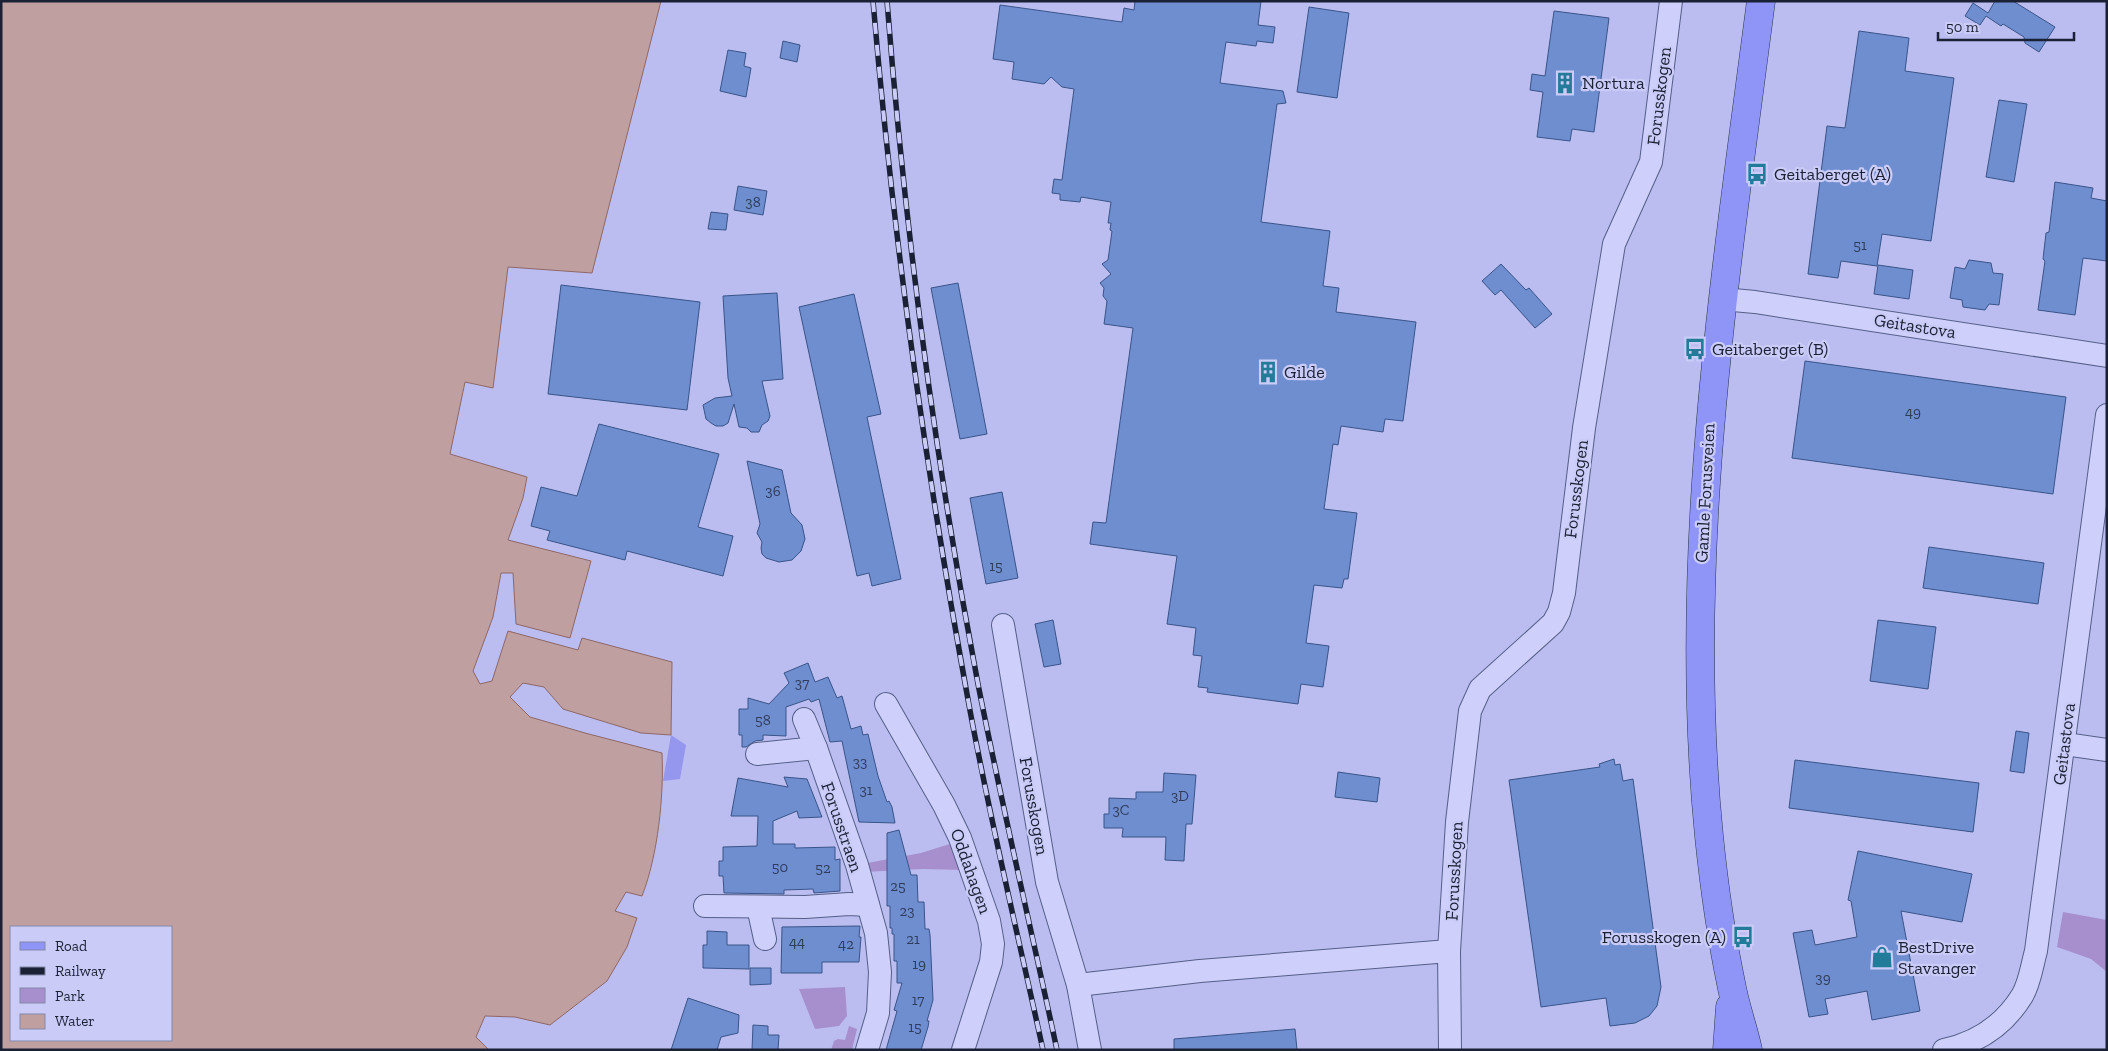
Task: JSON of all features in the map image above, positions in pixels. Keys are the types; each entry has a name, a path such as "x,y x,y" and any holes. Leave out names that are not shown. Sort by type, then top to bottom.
{"main road":[{"name":"Gamle Forusveien","path":"1748,1050 1731,985 1714,875 1705,793 1700,615 1705,476 1714,372 1761,1"},
{"name":"Gamle Forusveien","path":"1727,1050 1731,985"}],"street":[{"name":"Forusskogen","path":"1450,1050 1449,951 1457,822 1470,711 1480,689 1535,641 1553,623 1560,612 1564,593 1584,428 1614,244 1651,162 1671,1"},
{"name":"Geitastova","path":"1722,299 1755,302 2107,356"},
{"name":"Geitastova","path":"1958,1048 1990,1031 2009,1012 2022,994 2029,978 2036,951 2065,744 2107,415"},
{"name":"Forusskogen","path":"1003,625 1047,882 1078,985 1090,1050"},
{"name":"Oddahagen","path":"886,704 944,804 960,838 989,921 994,944 991,962 963,1050"},
{"name":"Forusstraen","path":"804,719 857,865 876,933 880,972 878,1013 867,1050"},
{"path":"2065,744 2107,750"},
{"path":"756,754 816,748"},
{"path":"705,906 805,907 849,904 868,905"},
{"path":"758,906 765,939"},
{"path":"1078,985 1200,971 1449,951"}],"green space":[{"path":"953,843 965,870 923,869 864,872 862,864 921,853"},
{"path":"2063,912 2107,920 2107,972 2091,959 2057,947"},
{"path":"845,987 847,1016 839,1026 815,1029 799,989"},
{"path":"849,1026 857,1029 852,1050 831,1050 834,1041 838,1039 845,1040"}],"sand":[{"path":"671,735 686,745 680,779 663,781"}],"water":[{"path":"1,1 661,1 592,273 508,267 493,388 465,382 450,454 527,477 523,498 508,540 591,561 570,638 516,624 513,573 501,573 493,617 473,671 480,684 492,681 508,631 578,650 582,638 672,662 671,735 641,733 563,709 544,687 523,683 510,697 530,717 662,753 661,806 656,844 648,880 642,896 626,892 615,911 637,918 627,947 607,981 550,1025 515,1017 485,1016 476,1037 489,1050 1,1050"}],"building":[{"name":"Gilde","path":"1135,1 1261,1 1258,25 1275,27 1273,43 1257,41 1256,46 1226,42 1220,83 1283,91 1286,103 1277,104 1261,222 1330,231 1323,286 1339,288 1336,312 1416,322 1403,421 1385,419 1383,432 1341,426 1338,445 1333,444 1324,509 1357,513 1348,579 1344,579 1342,588 1314,585 1306,643 1329,646 1323,687 1301,684 1298,704 1207,692 1208,688 1198,687 1202,656 1193,655 1196,628 1167,624 1177,556 1090,544 1093,522 1106,523 1133,328 1104,324 1107,301 1103,296 1104,288 1100,283 1111,274 1102,264 1108,260 1112,231 1110,230 1111,223 1108,223 1111,202 1081,197 1080,202 1060,200 1060,194 1052,193 1054,179 1062,180 1074,89 1062,87 1051,77 1044,84 1012,79 1014,62 993,59 1000,5 1122,22 1124,8 1134,10"},
{"path":"1995,1 2013,1 2055,27 2039,52 2025,43 2024,37 2003,24 2001,26 1986,16 1980,25 1965,16 1973,3 1988,13"},
{"path":"1309,7 1349,13 1337,98 1297,92"},
{"name":"Nortura","path":"1554,11 1609,18 1594,132 1572,129 1570,141 1537,137 1543,92 1530,90 1532,74 1545,76"},
{"path":"1859,31 1909,38 1905,71 1954,78 1931,241 1882,234 1877,266 1841,261 1838,278 1808,274 1827,126 1845,128"},
{"path":"783,41 800,45 797,62 780,58"},
{"path":"728,50 746,53 744,66 751,68 746,97 720,91"},
{"path":"1999,100 2027,104 2014,182 1986,177"},
{"path":"2055,182 2093,188 2091,198 2107,201 2107,261 2083,258 2075,315 2038,310 2045,261 2043,259 2046,233 2049,232"},
{"path":"738,186 767,191 763,215 734,210"},
{"path":"711,212 728,214 726,230 708,229"},
{"path":"1969,260 1991,263 1993,273 2003,274 1999,305 1989,304 1985,310 1963,307 1962,300 1950,298 1955,267 1965,269"},
{"path":"1501,264 1526,290 1529,288 1552,314 1535,328 1501,290 1495,295 1482,281"},
{"path":"1878,265 1913,270 1909,299 1874,294"},
{"path":"958,283 987,434 960,439 931,288"},
{"path":"561,285 700,302 687,410 548,394"},
{"path":"777,293 783,379 762,381 770,416 768,421 762,425 759,432 751,432 747,428 739,427 734,404 728,423 723,426 716,426 706,419 703,405 715,398 732,396 728,378 723,296"},
{"path":"854,294 881,414 867,417 901,579 872,586 869,573 857,576 799,307"},
{"path":"1805,361 2066,397 2053,494 1792,458"},
{"path":"599,424 719,454 698,527 733,536 723,576 627,551 625,560 547,540 550,531 531,526 541,487 577,496"},
{"path":"747,461 782,470 791,513 802,525 805,539 801,551 792,560 779,562 766,558 762,554 762,542 757,533 760,524"},
{"path":"1002,492 1018,578 986,584 970,498"},
{"path":"1929,547 2044,563 2038,604 1923,588"},
{"path":"1053,620 1061,664 1044,667 1035,624"},
{"path":"1878,620 1936,627 1928,689 1870,681"},
{"path":"808,663 815,682 828,677 837,698 842,696 851,729 861,726 863,735 868,734 878,776 887,802 889,801 892,807 895,823 859,822 842,741 830,742 819,699 811,702 809,699 786,707 786,736 763,735 763,740 755,741 746,747 742,747 742,735 739,735 739,709 748,709 748,698 769,704 789,683 784,673"},
{"path":"2016,731 2029,733 2024,773 2010,771"},
{"path":"1614,759 1615,765 1620,764 1623,781 1633,779 1661,987 1657,1006 1649,1016 1635,1023 1610,1026 1606,998 1541,1007 1509,780 1600,767 1599,764"},
{"path":"1795,760 1979,783 1973,832 1789,808"},
{"path":"1338,772 1380,778 1377,802 1335,797"},
{"path":"1164,773 1196,775 1192,824 1186,824 1184,861 1165,860 1166,837 1122,837 1123,828 1104,828 1104,814 1109,814 1109,798 1136,799 1136,792 1163,792"},
{"path":"784,777 807,779 822,817 799,818 797,811 773,821 773,844 795,844 795,848 835,847 835,860 840,859 840,891 814,893 813,889 784,890 784,894 724,893 723,876 719,876 719,861 723,861 723,847 757,846 758,816 731,816 738,778 788,787"},
{"path":"899,830 911,875 917,875 918,902 924,902 925,929 929,929 930,935 933,1000 921,1050 886,1050 897,1011 894,1010 902,983 897,983 897,961 894,961 894,934 892,934 892,928 890,928 890,906 887,906 887,833"},
{"path":"1858,851 1972,874 1962,922 1901,911 1920,1011 1872,1020 1867,991 1825,999 1828,1014 1809,1017 1793,933 1812,930 1815,945 1857,937 1851,901 1848,900"},
{"path":"860,926 859,962 822,962 822,973 781,973 782,927"},
{"path":"707,931 727,932 727,945 749,945 749,969 703,968 703,945 707,945"},
{"path":"750,968 771,968 771,984 750,985"},
{"path":"688,998 739,1015 738,1033 721,1037 717,1050 671,1050"},
{"path":"753,1025 768,1026 768,1035 779,1035 778,1050 752,1050"},
{"path":"1295,1029 1297,1050 1174,1050 1174,1039"}],"railway":[{"path":"873,1 890,178 912,354 953,618 977,748 1043,1050"},
{"path":"887,1 912,258 948,515 987,730 1057,1050"}],"place":[{"name":"Nortura","path":"1565,83"},
{"name":"Geitaberget (A)","path":"1757,174"},
{"name":"Geitaberget (B)","path":"1695,349"},
{"name":"Gilde","path":"1268,372"},
{"name":"Forusskogen (A)","path":"1743,937"},
{"name":"BestDrive Stavanger","path":"1882,957"}]}
